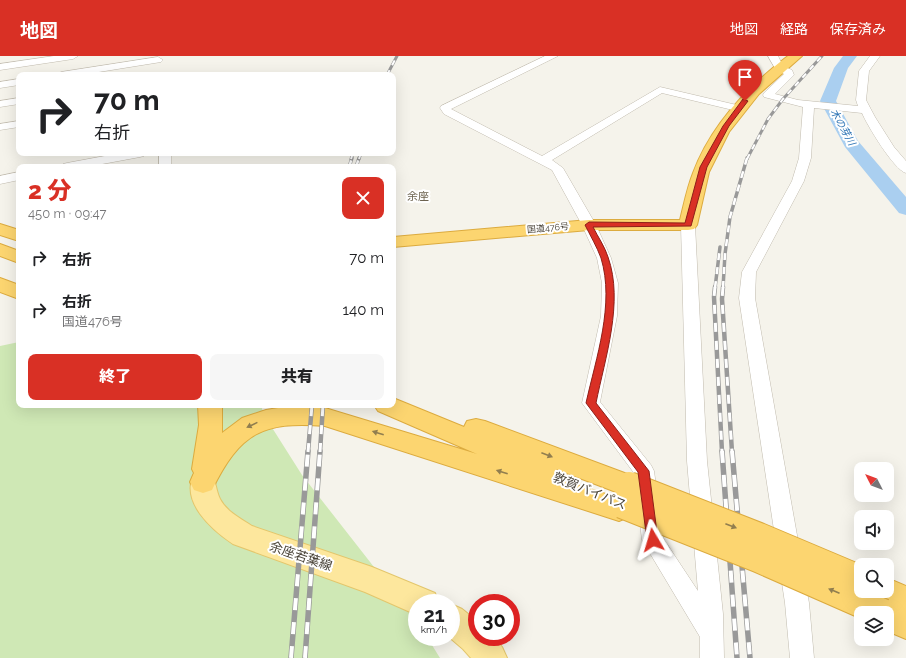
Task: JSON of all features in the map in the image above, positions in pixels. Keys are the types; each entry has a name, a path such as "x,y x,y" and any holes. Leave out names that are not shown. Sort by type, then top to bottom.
{"highway":[{"path":"688,225 704,167 714,145 738,108 765,80 776,62 796,56"},
{"name":"国道476号","path":"396,242 589,225 688,225"},
{"path":"0,229 16,235"},
{"path":"0,245 16,241"},
{"path":"0,250 16,256"},
{"path":"0,284 16,292"},
{"name":"敦賀バイパス","path":"396,401 623,500 678,527 758,558 867,606"},
{"path":"203,482 211,425 210,408"},
{"path":"302,408 325,417 623,500"},
{"path":"203,482 212,462 223,446 236,434 251,425 286,415 325,417"},
{"name":"敦賀バイパス","path":"623,500 759,537 854,577"},
{"path":"894,595 906,600"},
{"path":"894,618 906,624"}],"main road":[{"name":"余座若葉線","path":"203,482 204,497 212,510 225,524 243,535 372,581 408,596"},
{"path":"460,626 474,638 491,658"}],"street":[{"path":"0,67 73,56"},
{"path":"553,56 445,108 448,112 557,168 589,225 604,258 610,283 609,316 591,403 644,471 653,540 711,634"},
{"path":"875,56 864,71 860,110 888,149 906,169"},
{"path":"80,72 159,59"},
{"path":"776,62 788,72 789,75 768,95 812,105 860,110"},
{"path":"0,84 16,82"},
{"path":"544,160 660,90 738,108"},
{"path":"0,104 16,101"},
{"path":"802,658 797,603 747,298 749,272 798,181 805,158 812,105"},
{"path":"0,127 16,124"},
{"path":"888,149 906,149"},
{"path":"78,164 106,156"},
{"path":"0,180 16,177"},
{"path":"688,225 697,461 711,614 712,658"}],"green space":[{"path":"16,343 16,408 262,408 264,415 302,475 408,610 408,646 433,646 440,658 0,658 0,346"}],"waterway":[{"name":"木の芽川","path":"850,56 841,68 828,101 851,143 906,209"}],"railway":[{"path":"389,72 397,56"},
{"path":"747,159 768,119 783,99 822,56"},
{"path":"350,164 352,158"},
{"path":"357,164 359,158"},
{"path":"723,288 725,254 730,217 747,158"},
{"path":"715,288 720,247"},
{"path":"715,287 714,297 722,452"},
{"path":"723,287 722,299 732,452"},
{"path":"308,452 312,408"},
{"path":"320,452 323,408"},
{"path":"291,658 308,451"},
{"path":"305,658 320,451"},
{"path":"722,451 737,658"},
{"path":"732,451 750,658"}],"district":[{"name":"余座","path":"418,196"}],"route":[{"path":"653,540 644,471 591,403 609,316 610,283 604,258 589,225 688,225 704,167 714,145 738,108 745,101"}]}
